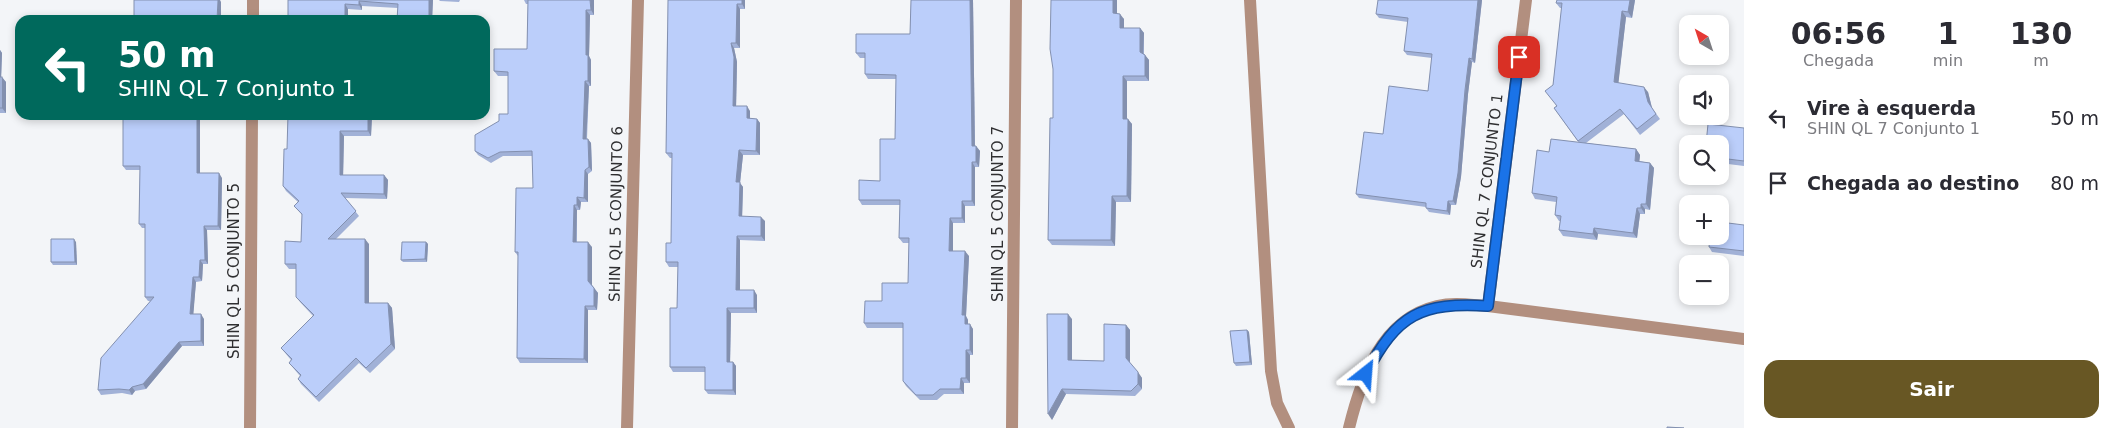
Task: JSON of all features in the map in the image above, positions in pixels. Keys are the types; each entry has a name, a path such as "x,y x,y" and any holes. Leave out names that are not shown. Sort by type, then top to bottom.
{"street":[{"path":"252,15 253,0"},
{"name":"SHIN QL 5 CONJUNTO 6","path":"627,428 638,0"},
{"name":"SHIN QL 5 CONJUNTO 7","path":"1012,428 1016,0"},
{"path":"1250,0 1272,371 1277,403 1289,428"},
{"name":"SHIN QL 7 CONJUNTO 1","path":"1488,306 1526,0"},
{"name":"SHIN QL 5 CONJUNTO 5","path":"250,428 252,120"},
{"path":"1349,428 1366,374 1386,339 1396,328 1422,312 1437,306 1457,304 1488,306 1744,338"}],"building":[{"path":"134,0 218,0 217,15 134,15"},
{"path":"288,0 429,0 429,15 397,15 398,4 359,1 359,5 345,4 345,15 288,15"},
{"path":"528,0 590,0 591,10 586,10 588,81 585,81 583,139 588,139 589,167 585,170 584,198 577,197 577,205 574,205 573,242 588,242 588,281 594,288 594,306 585,306 584,359 517,358 518,252 515,252 516,188 533,188 532,151 500,152 488,158 475,151 475,135 499,121 499,114 508,114 508,72 494,71 494,49 527,49"},
{"path":"668,0 742,0 742,4 737,4 736,43 731,43 734,57 733,106 747,106 747,118 757,119 756,151 739,150 736,182 740,182 739,216 761,217 761,236 737,236 736,290 754,290 754,308 727,308 727,362 733,362 733,390 705,390 705,367 670,367 670,308 677,308 678,262 666,262 666,243 671,243 672,153 666,153"},
{"path":"911,0 970,0 972,146 976,146 976,162 972,162 972,201 962,201 962,218 950,218 949,251 965,251 962,315 965,315 965,324 970,324 970,350 966,350 966,378 961,378 960,389 940,389 933,395 916,395 903,381 903,323 864,323 865,301 882,301 882,283 908,283 909,238 899,238 900,200 859,200 859,180 880,181 880,139 895,139 896,75 865,74 865,53 856,53 856,34 910,34"},
{"path":"1051,0 1113,0 1113,13 1120,14 1120,28 1140,28 1140,52 1145,55 1145,76 1123,76 1123,119 1128,119 1127,196 1112,196 1111,240 1048,240 1050,118 1053,118 1053,69 1050,49"},
{"path":"1378,0 1478,0 1472,59 1469,58 1465,90 1458,173 1453,201 1448,201 1447,211 1426,208 1426,203 1356,194 1364,132 1383,134 1389,86 1428,91 1432,54 1404,51 1408,18 1376,14"},
{"path":"1557,0 1630,0 1628,12 1622,11 1614,82 1644,87 1648,102 1656,114 1637,129 1620,109 1578,141 1554,108 1557,106 1545,91 1553,85 1562,3 1556,3"},
{"path":"0,77 2,77 2,108 0,108"},
{"path":"123,120 197,120 197,173 219,173 218,226 204,226 205,260 200,260 199,277 193,277 190,314 201,314 201,341 179,342 143,384 132,387 129,390 98,390 101,358 154,297 145,297 145,224 139,224 140,166 123,166"},
{"path":"288,120 368,120 368,131 340,131 340,175 384,175 384,194 341,193 356,211 328,239 365,239 365,303 388,303 391,344 366,368 356,358 316,397 298,379 301,375 289,363 292,359 281,348 314,315 296,297 296,264 285,264 285,241 301,242 302,214 294,206 299,201 283,186 284,149 287,149"},
{"path":"1708,125 1744,128 1744,161 1729,159 1729,135 1707,135"},
{"path":"1551,139 1636,149 1635,161 1650,163 1646,204 1641,204 1641,208 1637,208 1633,233 1594,228 1593,234 1559,230 1561,216 1555,215 1557,197 1532,193 1537,150 1549,152"},
{"path":"1729,223 1744,225 1744,251 1709,247 1709,245 1729,245"},
{"path":"51,239 74,239 75,262 51,262"},
{"path":"402,242 426,242 425,259 401,260"},
{"path":"1047,314 1068,314 1068,360 1104,361 1104,324 1126,325 1126,358 1138,372 1138,384 1131,391 1062,389 1048,414"},
{"path":"1247,330 1250,362 1234,363 1230,331"}],"route":[{"path":"1366,374 1386,339 1396,328 1409,319 1437,306 1457,304 1488,306 1519,57"}]}
